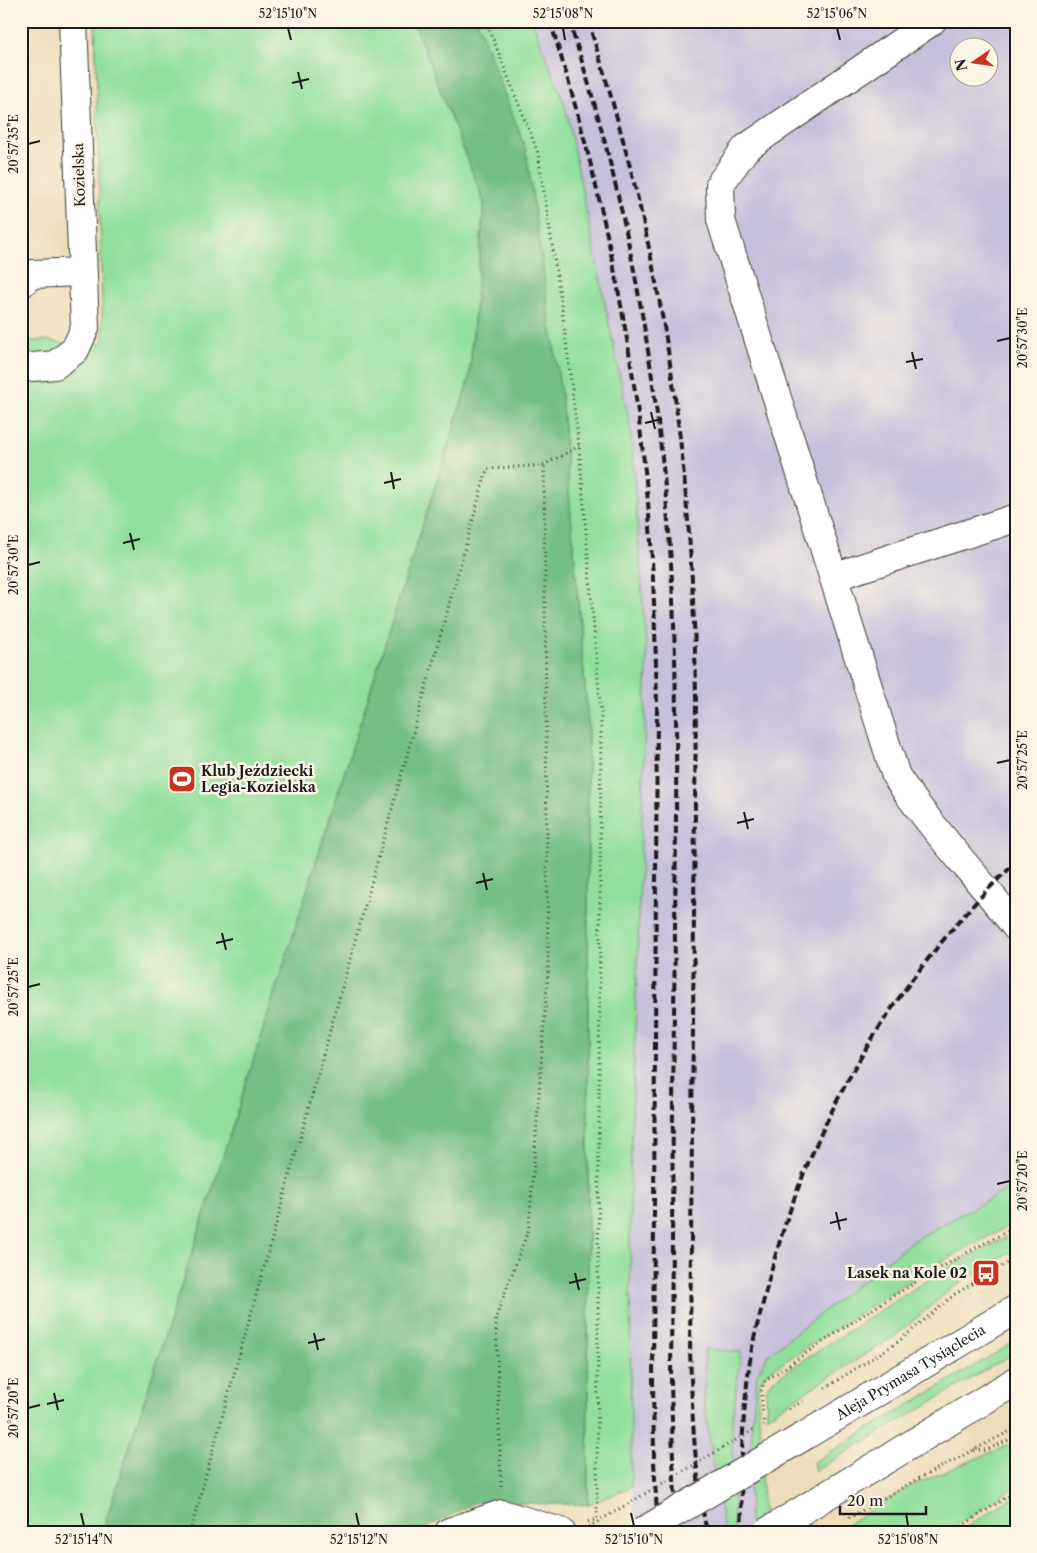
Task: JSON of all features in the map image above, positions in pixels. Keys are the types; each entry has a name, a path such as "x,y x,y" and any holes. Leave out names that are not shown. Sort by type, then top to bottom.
{"main road":[{"name":"Kozielska","path":"21,368 56,365 75,350 85,328 73,21"},
{"path":"932,21 746,148 720,184 721,220 896,776 913,802 988,890 1016,928"},
{"path":"21,284 32,274 82,272"},
{"path":"833,577 1016,518"},
{"name":"Aleja Prymasa Tysiąclecia","path":"642,1532 1016,1309"},
{"path":"767,1532 1016,1381"},
{"path":"449,1532 502,1514 561,1532"}],"path":[{"path":"486,21 538,153 562,309 579,446 601,715 597,1519 561,1532"},
{"path":"190,1532 486,469 544,465 579,446"},
{"path":"502,1514 496,1317 529,1228 548,972 544,465"},
{"path":"764,1428 761,1393 764,1382 937,1268 1016,1227"},
{"path":"822,1389 898,1342 955,1294 1016,1258"},
{"path":"788,1409 805,1400"},
{"path":"580,1532 772,1419"},
{"path":"842,1522 1016,1428"},
{"path":"971,1451 986,1450 1016,1437"},
{"path":"953,1532 1016,1490"}],"shaded area":[{"path":"532,21 1016,21 1016,1185 914,1240 757,1376 752,1423 750,1532 734,1532 732,1421 741,1352 706,1349 704,1403 724,1532 637,1532 631,1487 630,1183 647,661 631,432 565,105"}],"green space":[{"name":"Klub Jeździecki Legia-Kozielska","path":"95,21 413,21 484,202 469,379 102,1532 21,1532 21,342 46,340 77,346 103,343"},
{"path":"413,21 477,21 526,150 561,393 588,722 588,1505 476,1502 419,1532 102,1532 469,379 484,202"},
{"path":"477,21 532,21 565,105 631,432 647,661 630,1183 631,1487 588,1505 588,722 561,393"},
{"path":"1016,1185 1016,1222 929,1268 764,1375 758,1394 764,1532 750,1532 752,1423 757,1375 768,1355 914,1240"},
{"path":"1016,1232 1016,1249 952,1288 895,1336 767,1416 766,1390 770,1382 938,1273"},
{"path":"1016,1341 1016,1352 815,1471 813,1462"},
{"path":"705,1349 741,1352 732,1421 734,1532 724,1532 704,1403"},
{"path":"1016,1442 1016,1486 946,1532 834,1532 913,1485"},
{"path":"1016,1495 1016,1527 1009,1532 959,1532"}],"railway":[{"path":"550,21 595,181 618,289 636,398 649,516 657,706 653,1380 654,1461 658,1532"},
{"path":"569,21 606,147 635,274 656,404 669,534 676,734 671,1381 677,1532"},
{"path":"588,21 627,154 657,288 674,390 686,492 693,594 696,697 690,1350 696,1464 707,1532"},
{"path":"742,1532 742,1443 752,1347 777,1250 791,1206 808,1163 848,1080 871,1040 897,1001 956,924 991,886 1016,863"}],"place":[{"name":"Klub Jeździecki Legia-Kozielska","path":"182,779"},
{"name":"Lasek na Kole 02","path":"986,1273"}]}
